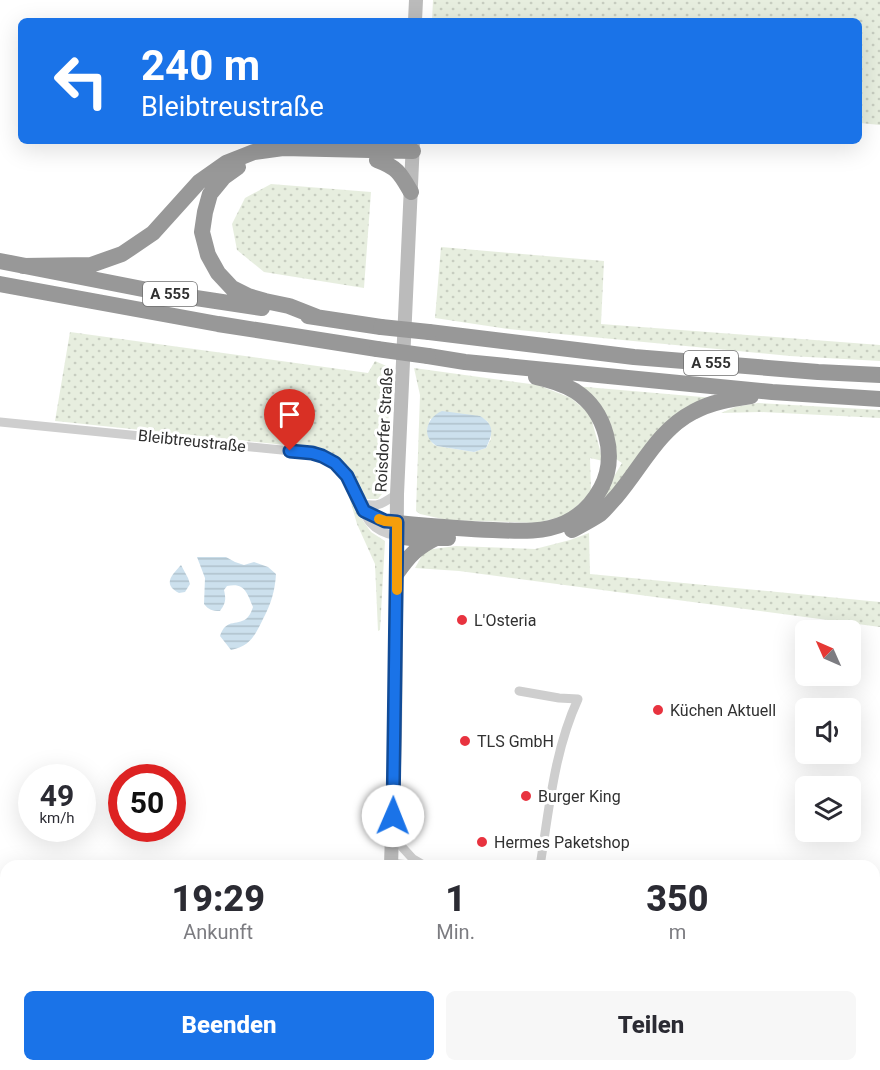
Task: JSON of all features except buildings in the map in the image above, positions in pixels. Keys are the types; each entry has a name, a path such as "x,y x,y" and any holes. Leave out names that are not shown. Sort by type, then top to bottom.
{"highway":[{"path":"23,267 91,265 122,254 153,233 199,182 226,163 254,152 284,148 413,151"},
{"path":"387,150 392,166 401,174 411,192"},
{"path":"317,317 289,306 248,296 232,288 218,273 208,255 202,232 210,194 224,177 243,163 273,155 387,150"},
{"name":"A 555","path":"0,261 163,293 381,327 634,357 880,375"},
{"name":"A 555","path":"0,284 218,324 465,362 772,392 880,399"},
{"path":"397,529 411,523 447,529 542,530 567,522 579,515 602,486 609,457 606,437 595,412 584,398 550,380 500,372 465,362"},
{"path":"397,529 411,538 537,540 568,532 601,513 621,491 657,442 692,412 714,402 772,392"},
{"path":"397,573 414,551 438,538"}],"main road":[{"path":"416,0 416,18"},
{"name":"Roisdorfer Straße","path":"391,860 397,494 413,151"}],"street":[{"name":"Bleibtreustraße","path":"0,422 312,453 335,463 347,476 369,523 387,534 397,529"},
{"path":"362,507 381,505 397,494"},
{"path":"519,691 578,699 568,719 559,753 541,860"},
{"path":"392,837 415,860"}],"green space":[{"path":"433,0 880,0 880,125 862,123 862,18 432,18"},
{"path":"271,184 371,192 364,288 264,272 237,250 232,224 245,198"},
{"path":"441,247 604,261 601,324 880,345 880,361 790,356 508,329 435,318"},
{"path":"70,332 368,373 375,361 391,368 385,490 378,499 367,499 346,467 331,454 313,448 55,421"},
{"path":"414,368 538,385 571,398 590,414 603,461 590,458 591,493 567,515 537,523 447,520 420,514 416,511 420,395","holes":["480,416 488,422 491,439 486,448 474,452 437,446 433,444 427,430 430,419"]},
{"path":"574,386 714,398 606,500 601,498 622,463 613,457"},
{"path":"758,403 880,410 880,418 760,412 721,413 735,407"},
{"path":"348,493 371,532 385,541 380,630 378,631 375,564 357,524"},
{"path":"589,533 590,574 880,602 880,627 861,624 861,620 827,620 459,571 415,568 425,550 456,546 535,549"}],"water":[{"path":"442,411 480,416 485,419 491,430 486,448 474,452 437,446 432,442 427,433 429,422"},
{"path":"197,557 226,557 244,565 254,562 268,567 276,574 274,592 266,613 255,635 243,646 231,650 220,636 226,626 241,622 249,615 253,607 247,593 242,587 227,586 224,590 225,598 220,611 209,609 204,604 205,578"},
{"path":"181,565 190,584 185,592 179,593 171,586 170,579"}],"slow traffic":[{"path":"379,519 397,522 397,590"}],"place":[{"name":"L'Osteria","path":"462,620"},
{"name":"Küchen Aktuell","path":"658,710"},
{"name":"TLS GmbH","path":"465,741"},
{"name":"Burger King","path":"526,796"},
{"name":"Hermes Paketshop","path":"482,842"}],"route":[{"path":"290,451 312,453 335,463 347,476 364,511 385,521 397,522 393,816"}]}
